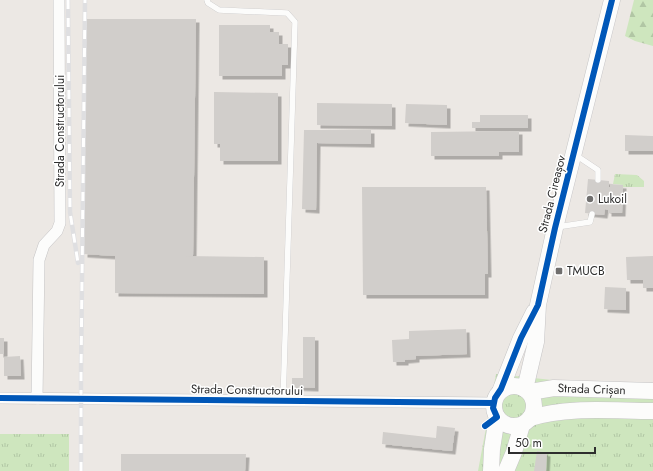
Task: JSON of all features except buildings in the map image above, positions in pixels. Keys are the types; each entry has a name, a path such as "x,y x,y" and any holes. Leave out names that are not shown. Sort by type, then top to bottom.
{"main road":[{"name":"Strada Cireașov","path":"527,391 536,342 538,305 555,228 612,0"},
{"name":"Strada Cireașov","path":"491,471 497,403 521,338 538,305"},
{"path":"506,471 526,422 534,412 533,398 527,391 513,385 497,403 502,422 508,426 515,426 526,422"},
{"name":"Strada Crișan","path":"527,391 554,388 653,390"},
{"name":"Strada Crișan","path":"526,422 541,415 562,412 653,411"}],"street":[{"name":"Strada Constructorului","path":"37,399 39,260 41,250 53,237 60,223 59,0"},
{"name":"Strada Constructorului","path":"0,398 497,403"}],"lane":[{"path":"207,0 219,10 288,13 295,22 283,402"},
{"path":"574,154 598,170 598,180"},
{"path":"555,228 590,222 592,214"}],"green space":[{"path":"634,0 653,0 653,46 635,41 625,36"},
{"path":"615,174 637,175 644,181 644,187 623,187 623,185 613,184"},
{"path":"496,374 552,380 653,384 653,471 478,471"},
{"path":"0,434 69,434 69,471 0,471"}],"railway":[{"path":"68,0 70,212 78,263"},
{"path":"81,471 85,0"}],"cycle path":[{"path":"485,426 497,417 493,408 495,398 501,389 521,338 538,305 555,228 612,0"},
{"path":"0,398 494,403"}],"place":[{"name":"Lukoil","path":"590,199"},
{"name":"TMUCB","path":"559,271"}]}
